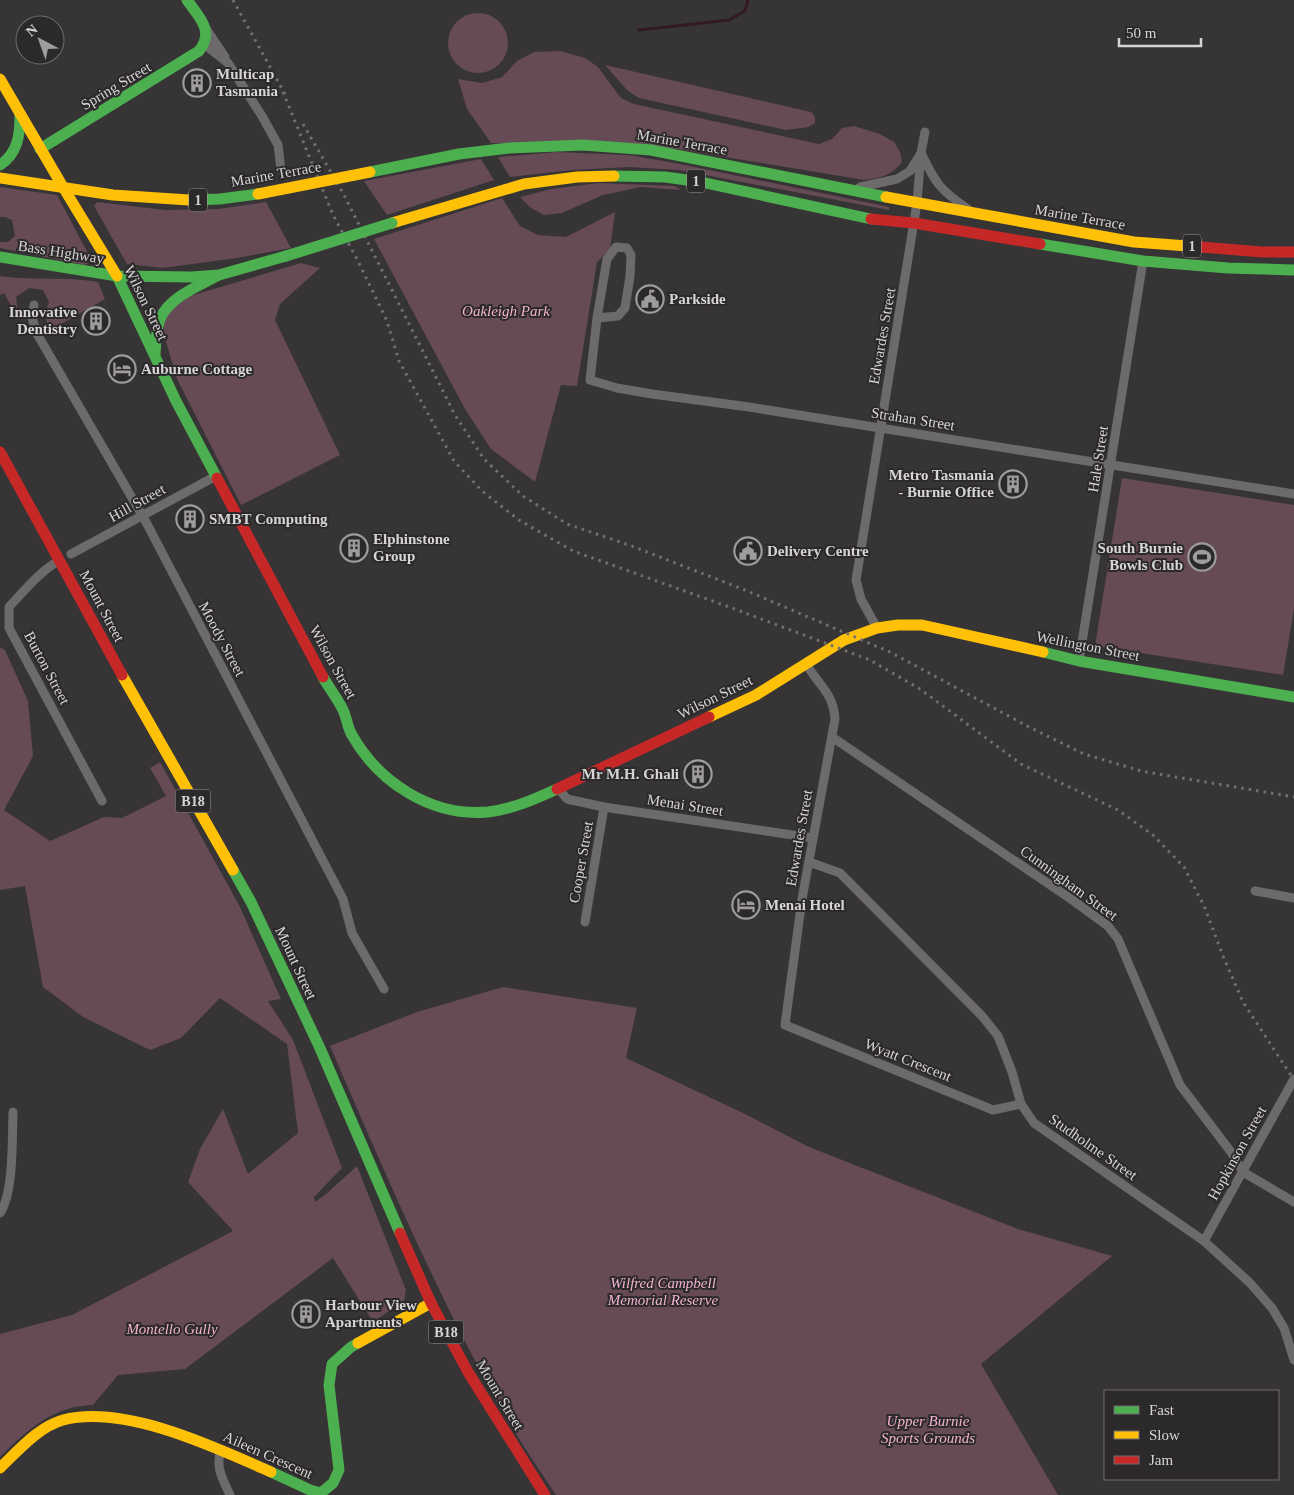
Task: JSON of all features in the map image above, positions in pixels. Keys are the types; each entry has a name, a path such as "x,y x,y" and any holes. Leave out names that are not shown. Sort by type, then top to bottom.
{"main road":[{"path":"187,0 205,27 208,36 205,45"},
{"name":"Spring Street","path":"40,149 189,59 205,45"},
{"name":"Wilson Street","path":"0,80 118,276 176,401 328,688 344,712 352,734 364,752 387,778 412,795 441,808 458,812 506,809 535,799 724,712 756,696 844,640 877,628"},
{"path":"0,165 11,157 16,148 19,138 20,112"},
{"name":"Marine Terrace","path":"63,187 137,197 216,200 258,194 459,154 509,148 583,145 651,150 917,203 1134,242 1262,252 1294,252"},
{"name":"1","path":"118,276 192,277 219,275 524,184 576,177 630,175 702,182 865,218 914,223 1143,261 1228,268 1294,270"},
{"name":"1","path":"0,178 63,187"},
{"name":"Bass Highway","path":"0,258 118,276"},
{"path":"5,270 82,272"},
{"path":"155,355 158,325 162,315 186,293 219,275"},
{"name":"Mount Street","path":"0,453 167,756 251,902 319,1046 431,1303 468,1372 545,1495"},
{"name":"Wellington Street","path":"877,628 898,625 922,625 1079,661 1294,697"},
{"name":"Aileen Crescent","path":"0,1468 45,1428 64,1420 81,1416 103,1416 133,1422 221,1450 310,1490 321,1492 330,1487 336,1480 339,1470 329,1385 332,1364 351,1347 431,1303"}],"street":[{"path":"205,27 234,72"},
{"name":"Marine Terrace","path":"205,45 223,59 234,72 276,139 280,153 281,170"},
{"name":"Edwardes Street","path":"877,628 861,599 856,580 880,427 896,341 917,203 921,153 925,132"},
{"path":"837,187 865,187 897,180 910,171 921,153"},
{"path":"921,153 930,172 943,191 975,214"},
{"name":"Strahan Street","path":"597,318 618,316 625,308 631,255 626,248 616,247 606,259 597,318 590,380 617,388 652,394 880,427 1294,494"},
{"name":"Hale Street","path":"1079,661 1143,261"},
{"name":"Moody Street","path":"34,305 32,318 36,332 141,516 343,899 352,933 384,989"},
{"name":"Hill Street","path":"71,554 216,476"},
{"name":"Burton Street","path":"60,560 40,575 9,607 9,628 102,801"},
{"name":"Edwardes Street","path":"785,1025 812,838 835,719 834,705 829,694 806,665"},
{"name":"Cunningham Street","path":"832,737 1063,893 1108,926 1118,939 1180,1085 1231,1152 1243,1172 1294,1202"},
{"name":"Menai Street","path":"558,788 566,799 604,807 812,838"},
{"name":"Cooper Street","path":"585,922 604,807"},
{"name":"Studholme Street","path":"809,862 840,873 982,1016 998,1036 1012,1072 1021,1104 1034,1124 1204,1241 1250,1283 1272,1308 1284,1328 1294,1360"},
{"path":"1255,891 1294,898"},
{"name":"Wyatt Crescent","path":"785,1025 993,1110 1021,1104"},
{"name":"Hopkinson Street","path":"1204,1241 1294,1079"},
{"path":"0,1213 4,1207 9,1190 13,1112"},
{"path":"221,1450 218,1458 219,1471 230,1495"}],"green space":[{"path":"478,13 494,18 499,22 503,27 508,43 503,59 499,64 494,68 478,73 462,68 457,64 453,59 448,43 453,27 457,22 462,18"},
{"path":"560,51 585,58 598,67 621,98 634,104 819,144 832,139 842,128 854,126 880,134 894,142 900,152 902,162 885,176 864,180 671,148 491,143 467,109 458,79 482,83 502,77 517,61 534,52"},
{"path":"605,65 811,112 815,117 815,123 809,127 786,130 639,98 628,91"},
{"path":"557,152 629,155 889,207 889,210 679,170 629,167 572,170 510,177 498,157"},
{"path":"481,159 494,180 387,215 364,181"},
{"path":"599,183 675,186 681,190 641,187 603,195 562,213 544,215 531,208 520,197 551,189"},
{"path":"0,187 57,195 90,257 90,262 85,265 0,248 0,242 8,242 15,236 12,220 0,217"},
{"name":"Oakleigh Park","path":"502,198 520,226 538,235 566,237 615,212 610,249 597,262 577,386 561,385 535,482 491,449 465,409 374,239"},
{"path":"97,202 165,210 218,209 266,202 291,248 237,258 163,268 127,264 94,206"},
{"path":"301,263 320,268 280,304 275,320 340,455 241,505 177,379 164,335 164,323 167,312 190,296"},
{"path":"0,276 98,282 105,299 49,331 45,314 49,302 43,290 29,288 16,297 19,320 4,293 0,295"},
{"name":"South Burnie Bowls Club","path":"1122,478 1294,505 1294,609 1283,675 1095,646"},
{"name":"Montello Gully","path":"0,647 5,650 28,701 33,756 4,810 50,841 104,817 122,818 166,796 150,768 160,762 239,905 281,999 268,1001 293,1040 342,1168 314,1197 315,1202 357,1166 406,1290 404,1301 373,1322 333,1258 185,1369 118,1375 93,1405 65,1410 42,1421 0,1457 0,1334 72,1315 233,1231 188,1182 200,1149 223,1109 248,1174 298,1133 287,1044 220,998 181,1038 150,1050 83,1017 43,987 25,886 0,890"},
{"name":"Wilfred Campbell Memorial Reserve","path":"503,987 637,1008 626,1058 741,1112 809,1147 1018,1229 1112,1256 981,1364 1058,1495 556,1495 501,1409 454,1320 390,1184 330,1046 417,1012"}],"waterway":[{"path":"639,30 729,20 745,11 748,0"}],"railway":[{"path":"233,0 286,96"},
{"path":"283,92 333,215 387,321 399,361 454,461 482,491 519,520 573,551 870,660 920,689 1021,764 1118,810 1153,835 1184,867 1205,908 1243,1002 1294,1080"},
{"path":"303,124 343,193 455,415 484,459 523,496 567,524 629,545 745,590 890,652 1029,727 1084,754 1141,771 1294,797"}],"traffic: fast":[{"path":"40,149 199,51 204,44 205,31 200,18 187,0"},
{"path":"0,165 11,155 17,143 20,115"},
{"path":"370,172 459,154 509,148 583,145 651,150 886,197"},
{"path":"614,176 665,177 701,182 871,219"},
{"path":"189,200 220,199 258,194"},
{"path":"286,256 392,223"},
{"path":"1040,244 1143,261 1228,268 1294,270"},
{"path":"0,257 117,276 192,277 219,275 286,256"},
{"path":"117,276 176,401 217,478"},
{"path":"155,354 156,336 164,311 177,298 217,276"},
{"path":"1043,652 1079,661 1294,697"},
{"path":"323,677 341,706 350,732 363,752 392,782 427,802 447,809 467,812 488,812 515,806 557,789"},
{"path":"233,870 251,902 319,1046 400,1233"},
{"path":"271,1472 321,1493 333,1483 339,1470 329,1385 332,1364 358,1343"}],"traffic: slow":[{"path":"0,79 63,187"},
{"path":"258,194 370,172"},
{"path":"392,223 524,184 577,177 614,176"},
{"path":"0,178 113,195 189,200"},
{"path":"63,187 117,276"},
{"path":"886,197 1134,242 1201,247"},
{"path":"709,717 756,695 844,640 877,628 898,625 922,625 1043,652"},
{"path":"122,675 233,870"},
{"path":"358,1343 431,1303"},
{"path":"0,1468 29,1440 45,1428 63,1420 87,1417 113,1418 169,1431 197,1440 271,1472"}],"traffic: jam":[{"path":"871,219 914,223 1040,244"},
{"path":"1201,247 1262,252 1294,252"},
{"path":"0,452 122,675"},
{"path":"217,478 323,677"},
{"path":"557,789 709,717"},
{"path":"400,1233 431,1303 468,1372 545,1495"}],"place":[{"name":"Multicap Tasmania","path":"197,83"},
{"name":"Parkside","path":"650,299"},
{"name":"Innovative Dentistry","path":"96,321"},
{"name":"Auburne Cottage","path":"122,369"},
{"name":"Metro Tasmania - Burnie Office","path":"1013,484"},
{"name":"SMBT Computing","path":"190,519"},
{"name":"Elphinstone Group","path":"354,548"},
{"name":"Delivery Centre","path":"748,551"},
{"name":"South Burnie Bowls Club","path":"1202,557"},
{"name":"Mr M.H. Ghali","path":"698,774"},
{"name":"Menai Hotel","path":"746,905"},
{"name":"Harbour View Apartments","path":"306,1314"}],"park label":[{"name":"Upper Burnie Sports Grounds","path":"928,1430"}]}
